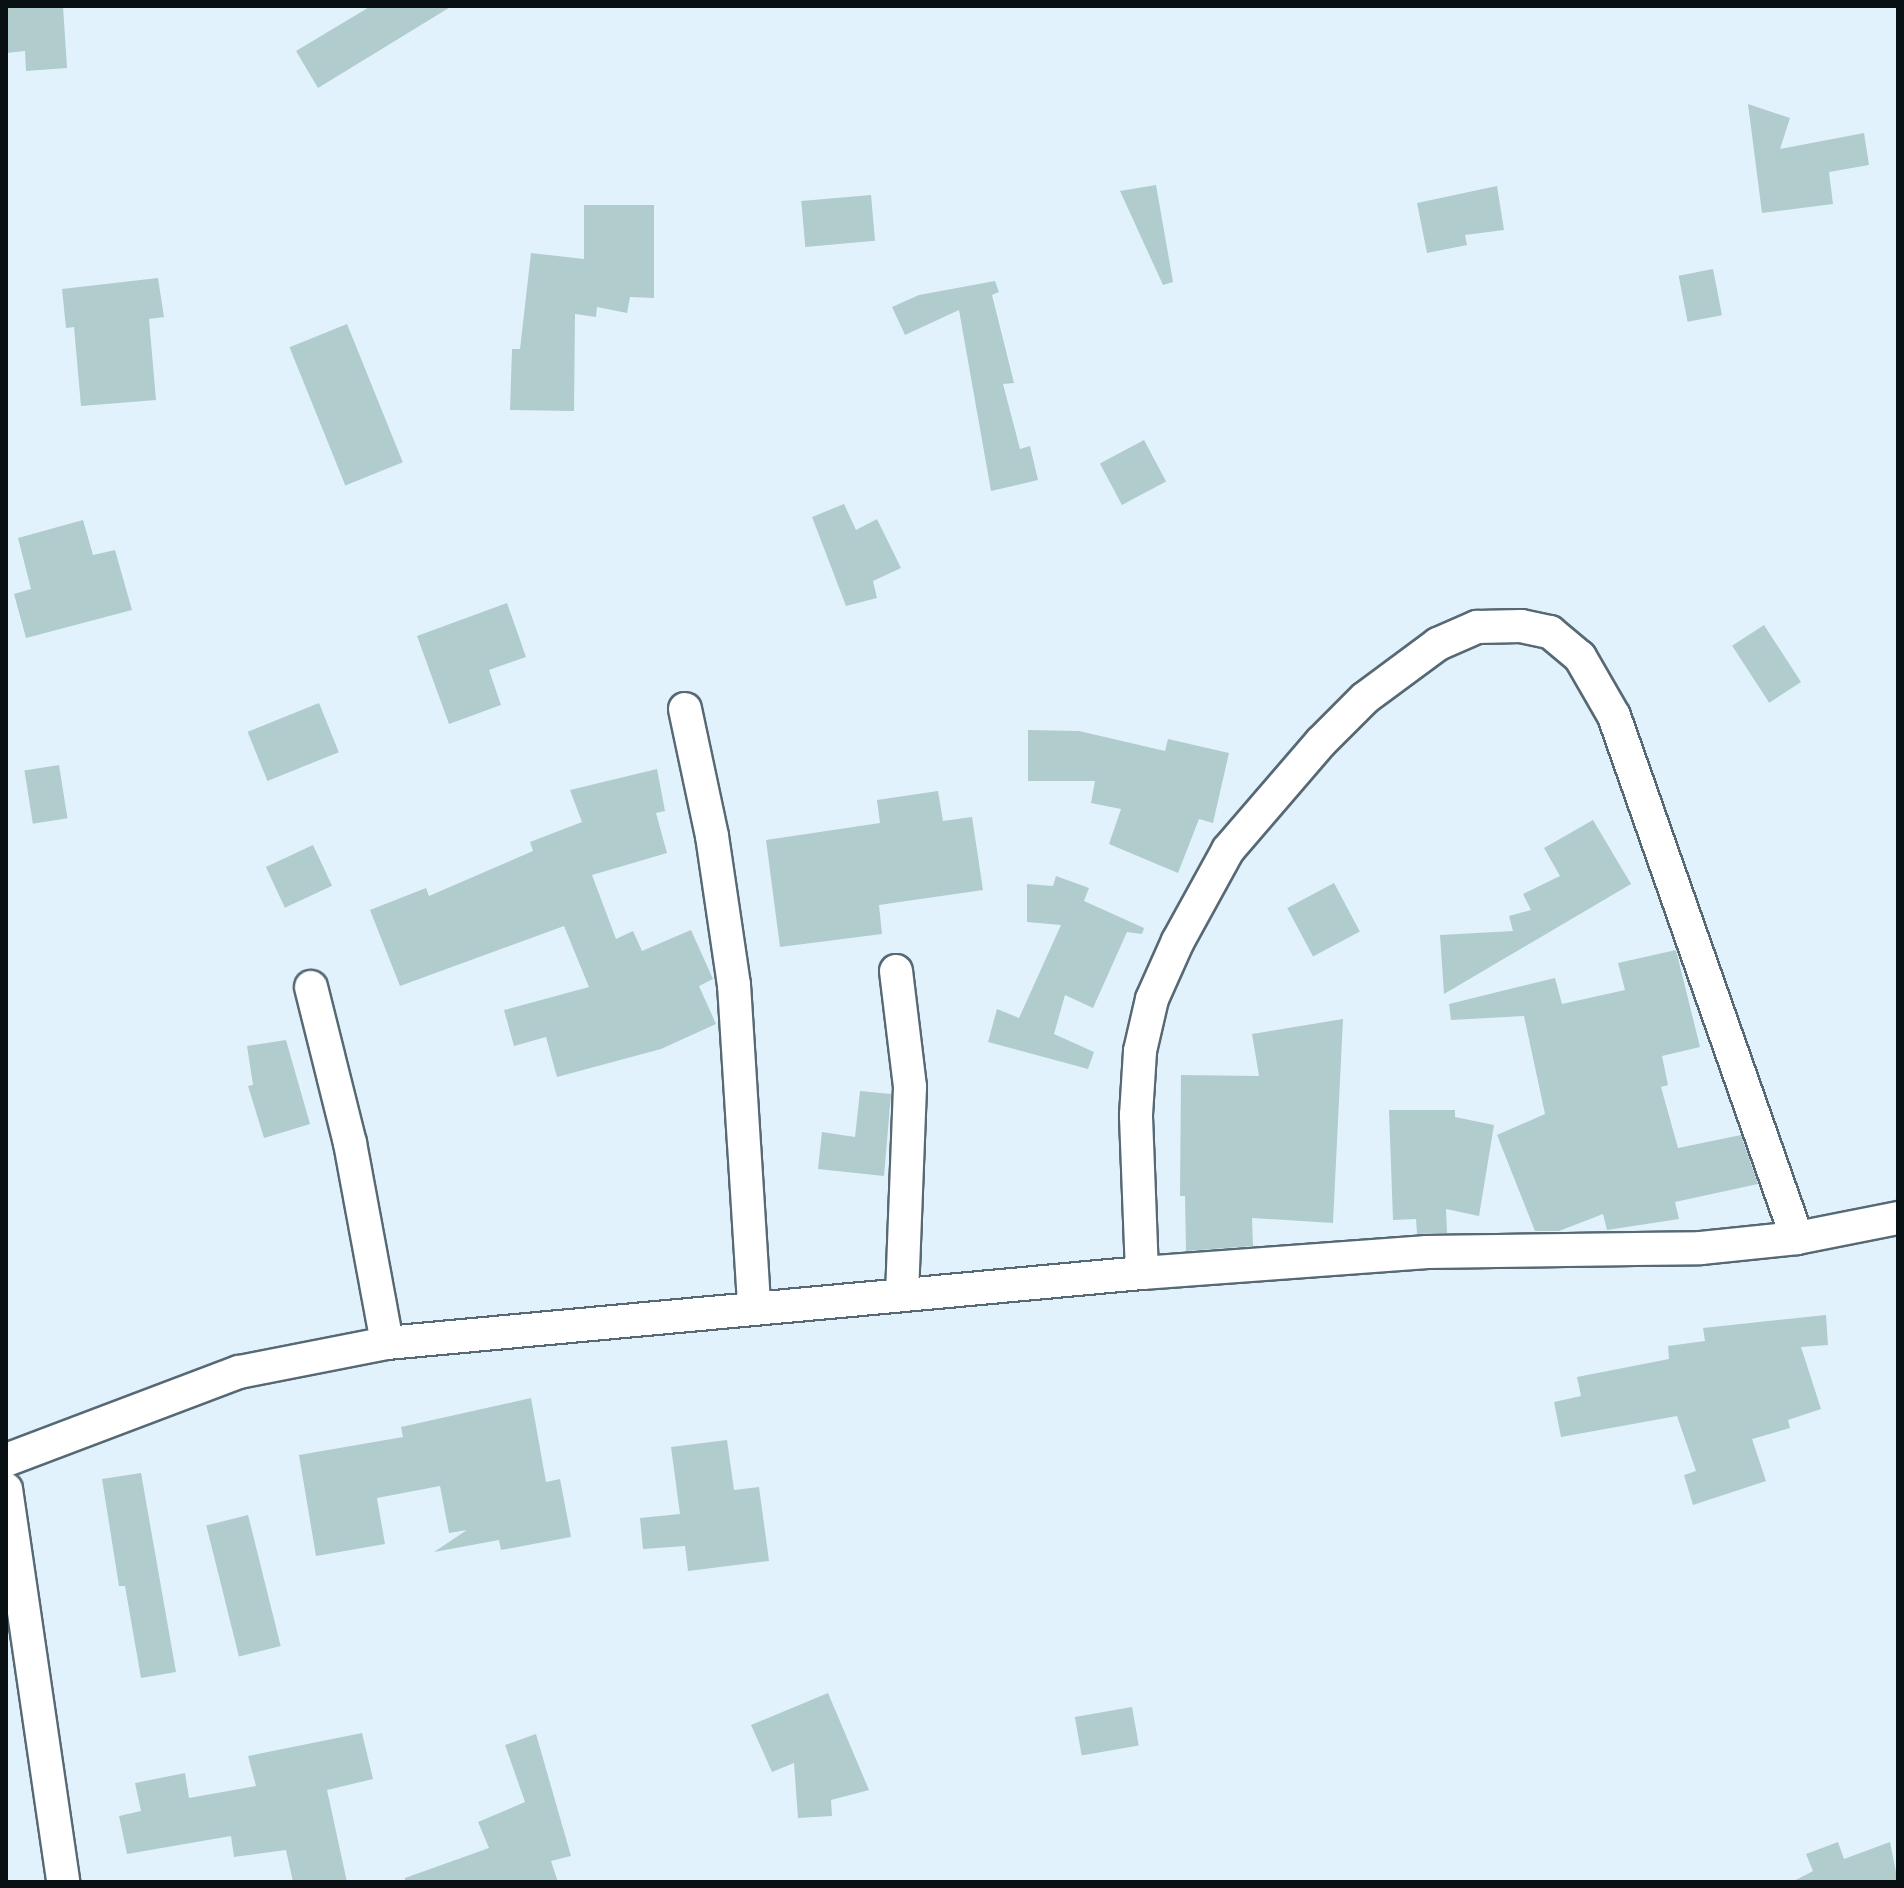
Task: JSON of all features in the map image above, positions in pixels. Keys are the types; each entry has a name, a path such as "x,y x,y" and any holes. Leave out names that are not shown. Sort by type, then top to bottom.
{"street":[{"path":"1142,1273 1136,1115 1140,1051 1152,999 1178,941 1228,850 1321,742 1389,680 1438,644 1477,627 1521,626 1550,632 1580,657 1614,716 1797,1238"},
{"path":"685,709 712,836 734,985 754,1306"},
{"path":"896,971 910,1087 902,1292"},
{"path":"311,987 350,1143 387,1343"},
{"path":"6,1460 239,1372 387,1343 902,1292 1427,1252 1701,1248 1797,1238 1898,1218"},
{"path":"6,1489 63,1882"}],"building":[{"path":"6,6 63,6 67,68 26,71 25,51 6,53"},
{"path":"371,6 452,6 318,88 296,51"},
{"path":"1748,104 1790,118 1780,149 1864,133 1869,165 1829,172 1833,204 1762,213"},
{"path":"1156,185 1173,282 1163,285 1120,191"},
{"path":"1497,186 1504,230 1465,235 1467,245 1427,253 1417,203"},
{"path":"871,195 875,241 805,247 801,201"},
{"path":"584,205 654,205 654,298 630,297 627,313 597,307 596,317 575,314 574,411 510,410 512,349 520,349 531,253 584,259"},
{"path":"1713,269 1722,315 1688,322 1679,276"},
{"path":"158,278 164,317 149,319 156,400 81,406 74,327 66,328 62,289"},
{"path":"995,281 999,292 992,295 1014,383 1003,384 1020,449 1030,446 1038,480 991,491 959,310 905,335 892,307 919,295"},
{"path":"347,324 403,462 345,485 290,347"},
{"path":"1144,440 1166,481 1122,505 1100,463"},
{"path":"844,504 856,530 877,519 901,568 873,581 877,598 846,606 812,517"},
{"path":"83,520 93,555 115,550 132,610 26,638 14,594 31,589 18,538"},
{"path":"507,603 526,657 489,670 501,705 449,724 417,636"},
{"path":"1764,625 1801,682 1769,703 1732,646"},
{"path":"319,703 339,752 267,781 248,732"},
{"path":"1028,730 1079,731 1165,751 1168,739 1229,753 1213,823 1199,819 1178,873 1109,844 1121,809 1091,803 1095,781 1028,781"},
{"path":"59,765 67,818 33,824 24,770"},
{"path":"657,769 665,811 656,813 667,853 592,875 616,939 633,931 642,951 691,930 713,979 699,986 716,1024 661,1049 557,1077 546,1037 514,1046 504,1010 589,987 564,926 400,986 370,910 426,888 429,896 533,851 530,842 582,822 570,790"},
{"path":"938,791 943,821 972,817 983,890 879,905 882,934 780,947 766,840 880,823 877,800"},
{"path":"1593,820 1631,884 1444,994 1440,935 1513,931 1509,916 1531,910 1523,894 1560,876 1544,848"},
{"path":"313,845 332,886 285,908 266,867"},
{"path":"1056,876 1089,888 1084,901 1144,928 1142,934 1127,932 1093,1008 1065,995 1054,1034 1094,1052 1088,1069 988,1042 997,1009 1019,1018 1061,925 1027,922 1027,884 1053,886"},
{"path":"1334,883 1360,932 1313,956 1287,908"},
{"path":"1676,950 1700,1047 1662,1056 1668,1085 1661,1087 1678,1148 1741,1135 1758,1184 1675,1202 1679,1219 1607,1230 1603,1214 1559,1231 1535,1231 1497,1135 1545,1114 1524,1016 1451,1020 1449,1004 1555,978 1562,1004 1625,990 1618,963"},
{"path":"1343,1019 1333,1223 1252,1218 1253,1246 1186,1251 1185,1196 1180,1196 1181,1075 1259,1076 1252,1034"},
{"path":"286,1040 310,1124 264,1138 248,1086 253,1085 247,1046"},
{"path":"860,1091 891,1094 884,1176 818,1169 822,1132 855,1137"},
{"path":"1389,1110 1455,1110 1455,1117 1494,1125 1479,1216 1446,1209 1447,1233 1417,1234 1416,1219 1393,1220"},
{"path":"1826,1315 1828,1345 1801,1347 1821,1409 1788,1420 1790,1428 1752,1439 1766,1481 1693,1505 1684,1475 1696,1471 1677,1416 1561,1437 1554,1402 1581,1396 1577,1377 1669,1359 1668,1346 1705,1341 1703,1328"},
{"path":"531,1398 546,1482 560,1479 571,1537 501,1550 499,1540 434,1552 467,1530 449,1533 440,1486 377,1498 385,1544 316,1556 299,1455 403,1437 401,1427"},
{"path":"727,1440 734,1490 759,1487 769,1561 688,1571 685,1546 643,1549 640,1518 680,1514 671,1447"},
{"path":"141,1473 176,1672 141,1678 125,1586 119,1586 102,1479"},
{"path":"248,1515 281,1646 239,1656 206,1525"},
{"path":"828,1693 869,1790 831,1800 832,1816 798,1818 794,1763 772,1772 751,1725"},
{"path":"1132,1707 1139,1745 1082,1755 1075,1717"},
{"path":"362,1733 373,1779 327,1790 347,1882 293,1882 286,1850 234,1857 231,1836 127,1854 119,1816 141,1811 135,1783 185,1773 189,1798 256,1786 248,1756"},
{"path":"536,1734 571,1856 551,1861 558,1882 405,1882 405,1878 489,1848 478,1822 525,1802 505,1745"},
{"path":"1838,1842 1844,1859 1890,1842 1898,1882 1792,1882 1813,1871 1806,1854"}]}
